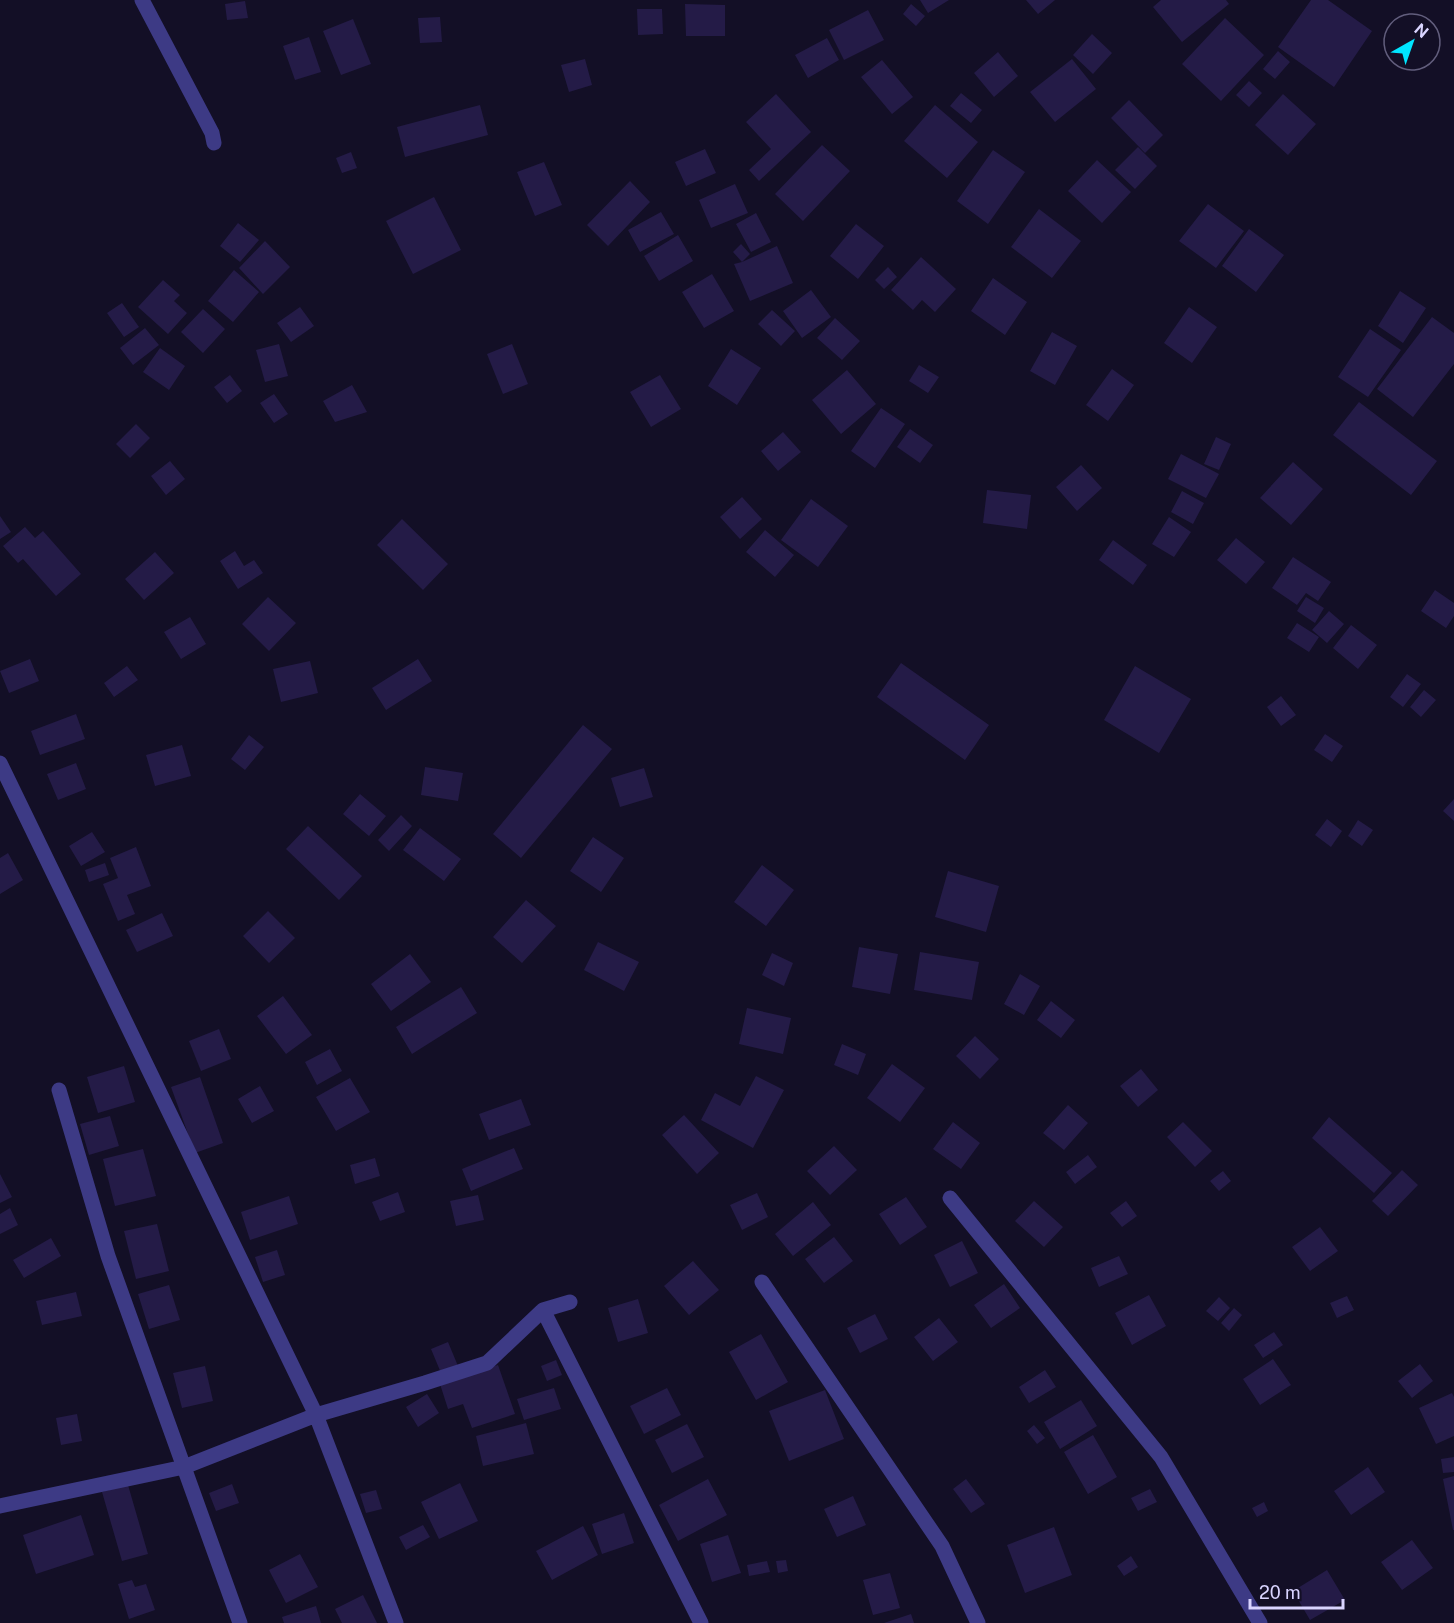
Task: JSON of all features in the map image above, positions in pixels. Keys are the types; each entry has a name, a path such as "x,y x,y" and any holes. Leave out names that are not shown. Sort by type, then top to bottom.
{"street":[{"path":"142,0 212,133 214,143"},
{"path":"0,763 316,1415 396,1623"},
{"path":"58,1090 108,1256 240,1623"},
{"path":"950,1198 1161,1457 1260,1623"},
{"path":"762,1282 942,1546 978,1623"},
{"path":"0,1506 184,1467 316,1415 487,1363 543,1310 570,1302"},
{"path":"543,1310 701,1623"}],"building":[{"path":"920,0 949,0 928,13"},
{"path":"1026,0 1055,0 1038,14"},
{"path":"1161,0 1226,0 1229,4 1182,42 1153,7"},
{"path":"1311,0 1328,0 1372,31 1334,87 1278,47"},
{"path":"245,1 248,18 227,20 225,4"},
{"path":"685,4 725,5 725,36 686,36"},
{"path":"911,4 925,16 916,26 903,14"},
{"path":"637,9 662,9 663,34 638,35"},
{"path":"868,10 884,40 844,60 829,30"},
{"path":"440,17 442,42 420,43 418,18"},
{"path":"1225,18 1264,55 1221,101 1182,64"},
{"path":"353,19 371,64 341,75 323,31"},
{"path":"1092,34 1112,53 1093,74 1073,55"},
{"path":"309,37 321,72 295,80 283,46"},
{"path":"827,38 839,60 808,78 795,55"},
{"path":"1278,51 1290,62 1275,79 1263,69"},
{"path":"998,52 1018,76 994,97 974,73"},
{"path":"585,59 592,85 569,92 561,65"},
{"path":"1072,59 1096,89 1055,122 1030,92"},
{"path":"882,60 913,97 892,114 861,77"},
{"path":"1249,81 1262,93 1249,107 1236,95"},
{"path":"961,93 982,110 971,123 950,106"},
{"path":"776,94 811,132 759,181 749,170 771,149 746,122"},
{"path":"1283,94 1316,124 1288,155 1255,125"},
{"path":"1129,100 1163,135 1145,153 1111,118"},
{"path":"480,105 488,135 405,157 397,127"},
{"path":"935,105 978,142 947,178 904,141"},
{"path":"822,145 850,171 803,221 775,194"},
{"path":"1138,147 1157,166 1135,189 1115,170"},
{"path":"705,149 716,173 686,186 675,162"},
{"path":"993,150 1025,172 988,224 957,201"},
{"path":"351,152 357,168 342,173 336,158"},
{"path":"1097,160 1131,192 1102,223 1068,191"},
{"path":"544,162 562,205 535,216 517,172"},
{"path":"630,181 650,202 608,246 587,225"},
{"path":"735,184 748,213 711,228 699,200"},
{"path":"434,197 461,250 413,274 386,221"},
{"path":"1208,204 1244,231 1216,268 1179,241"},
{"path":"1039,209 1081,241 1052,278 1011,247"},
{"path":"661,212 674,234 640,252 628,230"},
{"path":"756,213 771,242 751,252 736,224"},
{"path":"238,223 259,240 240,262 220,246"},
{"path":"856,224 884,246 858,279 830,256"},
{"path":"1249,229 1284,255 1256,292 1222,266"},
{"path":"678,235 693,261 659,281 644,256"},
{"path":"265,241 290,267 263,294 239,268"},
{"path":"741,244 750,254 742,262 733,252"},
{"path":"777,246 793,283 750,301 734,264"},
{"path":"921,257 956,289 935,312 922,300 913,310 891,290"},
{"path":"888,267 897,277 884,289 875,280"},
{"path":"234,270 259,292 233,322 208,301"},
{"path":"712,274 734,311 704,328 682,292"},
{"path":"993,278 1027,302 1005,335 971,311"},
{"path":"163,280 180,295 174,301 187,313 168,334 138,307"},
{"path":"811,290 831,317 802,338 783,311"},
{"path":"1400,291 1426,308 1403,343 1378,326"},
{"path":"122,303 139,327 124,337 107,313"},
{"path":"300,307 314,326 291,342 277,323"},
{"path":"1189,307 1217,327 1192,363 1164,343"},
{"path":"203,309 225,329 203,353 181,332"},
{"path":"772,310 795,331 781,346 758,324"},
{"path":"1432,317 1454,333 1454,364 1413,417 1377,389"},
{"path":"835,318 860,341 842,360 817,338"},
{"path":"145,328 159,345 133,365 120,348"},
{"path":"1370,329 1401,350 1368,397 1338,377"},
{"path":"1052,332 1077,346 1055,385 1030,371"},
{"path":"279,344 288,376 265,382 256,350"},
{"path":"512,344 528,384 503,394 487,354"},
{"path":"160,348 185,366 169,390 143,372"},
{"path":"731,349 761,368 737,405 708,386"},
{"path":"919,365 939,377 928,393 909,381"},
{"path":"1112,369 1134,385 1108,421 1086,405"},
{"path":"847,370 876,404 841,434 812,400"},
{"path":"230,375 242,391 227,403 214,387"},
{"path":"660,375 681,409 651,427 630,392"},
{"path":"352,385 367,412 335,422 323,401"},
{"path":"274,394 288,414 274,423 260,403"},
{"path":"1359,402 1437,461 1411,495 1333,435"},
{"path":"881,408 905,424 875,468 851,451"},
{"path":"136,424 150,438 130,458 116,444"},
{"path":"910,429 933,445 920,463 897,447"},
{"path":"783,432 801,452 778,471 761,451"},
{"path":"1216,437 1231,444 1219,470 1204,464"},
{"path":"1181,454 1219,474 1206,498 1168,479"},
{"path":"170,461 185,479 166,495 151,476"},
{"path":"1293,462 1323,489 1291,525 1260,498"},
{"path":"1081,465 1102,488 1077,511 1056,487"},
{"path":"987,490 1031,495 1027,529 983,523"},
{"path":"1182,491 1204,503 1193,524 1171,512"},
{"path":"742,497 762,519 740,539 720,517"},
{"path":"811,499 848,526 818,567 781,540"},
{"path":"0,516 11,532 0,539"},
{"path":"1169,517 1191,532 1174,557 1152,544"},
{"path":"402,519 448,564 423,590 377,545"},
{"path":"25,527 35,538 43,531 81,574 56,596 23,559 18,563 3,546"},
{"path":"765,530 794,555 775,577 746,552"},
{"path":"1236,538 1265,562 1246,584 1217,560"},
{"path":"1113,540 1147,565 1133,585 1099,560"},
{"path":"235,551 244,566 254,560 263,573 238,589 220,561"},
{"path":"155,552 174,573 144,600 125,579"},
{"path":"1293,557 1331,582 1318,601 1306,593 1297,605 1272,588"},
{"path":"1435,590 1454,603 1454,616 1446,628 1421,611"},
{"path":"268,597 296,623 269,651 242,624"},
{"path":"1306,597 1324,608 1315,623 1297,611"},
{"path":"1329,611 1344,624 1327,643 1312,630"},
{"path":"190,617 206,644 181,659 164,632"},
{"path":"1297,623 1319,637 1309,652 1287,638"},
{"path":"1351,625 1377,645 1358,669 1333,648"},
{"path":"30,659 39,681 9,693 0,671"},
{"path":"418,659 432,681 386,710 372,688"},
{"path":"310,661 318,693 281,702 273,669"},
{"path":"901,663 989,725 965,760 877,697"},
{"path":"127,666 138,680 114,697 104,683"},
{"path":"1135,666 1191,699 1159,753 1104,720"},
{"path":"1407,674 1421,684 1403,707 1390,697"},
{"path":"1424,690 1436,700 1421,717 1410,707"},
{"path":"1281,696 1296,715 1281,726 1267,707"},
{"path":"76,714 85,739 40,755 31,731"},
{"path":"583,725 612,749 521,858 493,834"},
{"path":"1325,734 1343,746 1332,762 1314,750"},
{"path":"249,735 264,747 245,770 231,759"},
{"path":"182,745 191,776 155,786 146,755"},
{"path":"76,763 86,789 58,800 47,774"},
{"path":"425,767 463,773 458,801 421,795"},
{"path":"644,768 653,797 620,807 611,778"},
{"path":"360,794 386,816 369,836 343,814"},
{"path":"1454,799 1454,821 1443,811"},
{"path":"401,815 412,826 389,851 378,840"},
{"path":"1327,819 1342,831 1331,847 1315,835"},
{"path":"1358,820 1373,830 1362,846 1348,836"},
{"path":"308,826 362,876 339,900 286,849"},
{"path":"420,828 461,859 444,881 403,850"},
{"path":"92,832 105,852 81,866 69,846"},
{"path":"593,837 624,858 601,892 570,871"},
{"path":"136,847 151,886 127,895 135,914 118,921 103,884 118,878 110,858"},
{"path":"8,853 23,880 0,894 0,858"},
{"path":"105,863 109,875 89,882 85,870"},
{"path":"762,865 794,890 766,926 734,902"},
{"path":"948,871 999,886 986,932 935,917"},
{"path":"526,900 556,926 522,963 493,937"},
{"path":"268,911 295,938 269,963 243,936"},
{"path":"162,913 173,936 137,952 126,930"},
{"path":"598,942 639,962 624,991 584,970"},
{"path":"859,947 898,954 890,994 852,987"},
{"path":"920,952 979,962 972,1000 914,990"},
{"path":"772,953 793,963 784,986 762,975"},
{"path":"410,954 431,982 391,1011 371,984"},
{"path":"1020,974 1040,986 1024,1015 1004,1004"},
{"path":"461,987 477,1013 412,1054 396,1027"},
{"path":"283,996 312,1035 286,1054 257,1016"},
{"path":"1051,1001 1075,1020 1061,1038 1037,1020"},
{"path":"747,1008 791,1018 783,1054 739,1044"},
{"path":"219,1029 231,1059 201,1071 189,1041"},
{"path":"975,1036 999,1059 980,1079 956,1056"},
{"path":"842,1044 866,1054 858,1075 834,1065"},
{"path":"330,1049 342,1071 317,1085 305,1062"},
{"path":"892,1064 925,1088 900,1122 867,1098"},
{"path":"124,1066 135,1102 98,1113 87,1077"},
{"path":"1141,1069 1158,1090 1138,1107 1120,1086"},
{"path":"756,1076 784,1090 753,1148 701,1120 715,1093 740,1106"},
{"path":"200,1077 223,1143 195,1153 171,1087"},
{"path":"350,1078 370,1112 336,1131 316,1097"},
{"path":"260,1086 274,1111 252,1123 238,1099"},
{"path":"521,1099 531,1125 489,1140 479,1114"},
{"path":"1068,1105 1088,1123 1064,1150 1043,1133"},
{"path":"684,1115 719,1153 697,1174 662,1135"},
{"path":"110,1116 119,1146 89,1155 80,1124"},
{"path":"1329,1117 1392,1173 1374,1193 1312,1138"},
{"path":"953,1122 980,1143 961,1169 933,1149"},
{"path":"1183,1122 1212,1151 1195,1167 1167,1137"},
{"path":"834,1146 857,1170 830,1195 807,1171"},
{"path":"514,1148 523,1169 471,1191 462,1169"},
{"path":"143,1149 156,1196 115,1206 103,1159"},
{"path":"1088,1155 1097,1167 1075,1184 1066,1172"},
{"path":"375,1158 380,1176 355,1184 350,1165"},
{"path":"1402,1170 1418,1185 1388,1216 1372,1201"},
{"path":"1223,1171 1231,1181 1219,1191 1210,1181"},
{"path":"0,1174 12,1197 0,1203"},
{"path":"398,1192 405,1212 380,1221 372,1202"},
{"path":"757,1193 768,1217 742,1230 730,1205"},
{"path":"478,1195 484,1220 456,1226 450,1201"},
{"path":"289,1196 298,1224 250,1240 241,1212"},
{"path":"906,1197 927,1227 900,1245 879,1214"},
{"path":"1034,1201 1063,1227 1044,1247 1015,1221"},
{"path":"1126,1201 1137,1216 1122,1227 1110,1213"},
{"path":"813,1202 831,1225 793,1256 775,1234"},
{"path":"10,1208 18,1225 0,1234 0,1214"},
{"path":"157,1224 169,1271 136,1279 124,1231"},
{"path":"1320,1227 1338,1251 1310,1271 1292,1247"},
{"path":"834,1237 853,1261 824,1283 805,1259"},
{"path":"51,1238 61,1256 24,1278 13,1260"},
{"path":"962,1241 978,1273 950,1287 934,1255"},
{"path":"277,1250 285,1275 263,1282 255,1257"},
{"path":"1119,1256 1128,1274 1099,1287 1091,1268"},
{"path":"693,1261 719,1290 689,1315 664,1286"},
{"path":"1004,1284 1020,1308 991,1328 974,1305"},
{"path":"169,1285 180,1320 149,1329 138,1294"},
{"path":"76,1292 82,1316 42,1325 36,1301"},
{"path":"1149,1295 1166,1326 1132,1345 1115,1313"},
{"path":"1347,1296 1354,1310 1337,1318 1330,1303"},
{"path":"1219,1297 1230,1308 1218,1321 1206,1311"},
{"path":"638,1299 648,1333 618,1342 608,1308"},
{"path":"1234,1308 1242,1315 1229,1331 1221,1323"},
{"path":"875,1314 888,1339 860,1353 847,1328"},
{"path":"939,1318 958,1342 933,1361 914,1337"},
{"path":"1274,1332 1283,1345 1263,1358 1254,1345"},
{"path":"761,1334 788,1382 756,1400 729,1352"},
{"path":"448,1342 458,1366 441,1373 431,1349"},
{"path":"1273,1359 1291,1385 1260,1405 1243,1379"},
{"path":"556,1360 562,1375 547,1381 541,1366"},
{"path":"1420,1364 1433,1381 1412,1398 1398,1381"},
{"path":"498,1365 515,1414 472,1428 463,1404 448,1409 440,1384"},
{"path":"205,1366 213,1401 182,1408 173,1373"},
{"path":"1045,1370 1056,1387 1029,1403 1019,1387"},
{"path":"554,1388 561,1409 524,1420 517,1399"},
{"path":"667,1388 681,1415 644,1434 630,1406"},
{"path":"825,1390 844,1439 789,1461 769,1411"},
{"path":"1452,1393 1454,1397 1454,1436 1436,1444 1419,1408"},
{"path":"427,1394 439,1413 418,1427 406,1407"},
{"path":"1081,1400 1097,1426 1060,1449 1044,1422"},
{"path":"77,1414 82,1441 61,1445 56,1418"},
{"path":"526,1423 534,1454 483,1466 476,1436"},
{"path":"687,1424 704,1457 672,1473 655,1440"},
{"path":"1034,1425 1045,1438 1037,1444 1027,1431"},
{"path":"1093,1435 1117,1477 1088,1494 1064,1452"},
{"path":"1454,1457 1454,1472 1443,1473 1441,1459"},
{"path":"1368,1467 1385,1492 1351,1515 1334,1491"},
{"path":"1454,1476 1454,1530 1453,1530 1443,1479"},
{"path":"708,1479 727,1515 678,1541 659,1505"},
{"path":"966,1479 985,1504 971,1513 953,1489"},
{"path":"460,1483 478,1521 439,1539 421,1502"},
{"path":"232,1484 239,1503 216,1511 209,1493"},
{"path":"128,1485 148,1554 122,1561 102,1492"},
{"path":"1150,1489 1157,1502 1138,1511 1131,1498"},
{"path":"376,1490 382,1509 366,1513 360,1494"},
{"path":"853,1496 866,1525 837,1537 824,1509"},
{"path":"1264,1502 1268,1511 1257,1517 1252,1508"},
{"path":"624,1513 634,1543 602,1554 592,1524"},
{"path":"81,1515 94,1555 36,1574 23,1535"},
{"path":"423,1525 430,1537 406,1550 399,1537"},
{"path":"583,1526 598,1555 552,1580 536,1551"},
{"path":"1054,1527 1072,1575 1025,1593 1007,1545"},
{"path":"728,1535 741,1573 712,1582 700,1544"},
{"path":"1412,1540 1433,1568 1402,1590 1381,1562"},
{"path":"300,1554 318,1587 286,1603 269,1570"},
{"path":"1131,1556 1138,1567 1124,1576 1117,1566"},
{"path":"786,1560 788,1571 778,1573 776,1561"},
{"path":"767,1561 770,1572 749,1576 747,1565"},
{"path":"1327,1570 1345,1600 1310,1620 1293,1591"},
{"path":"890,1573 900,1608 873,1615 863,1580"},
{"path":"132,1580 135,1587 146,1584 155,1610 129,1619 118,1584"},
{"path":"363,1595 377,1623 342,1623 335,1609"},
{"path":"316,1606 321,1623 284,1623 282,1617"},
{"path":"911,1614 914,1623 884,1623"}]}
